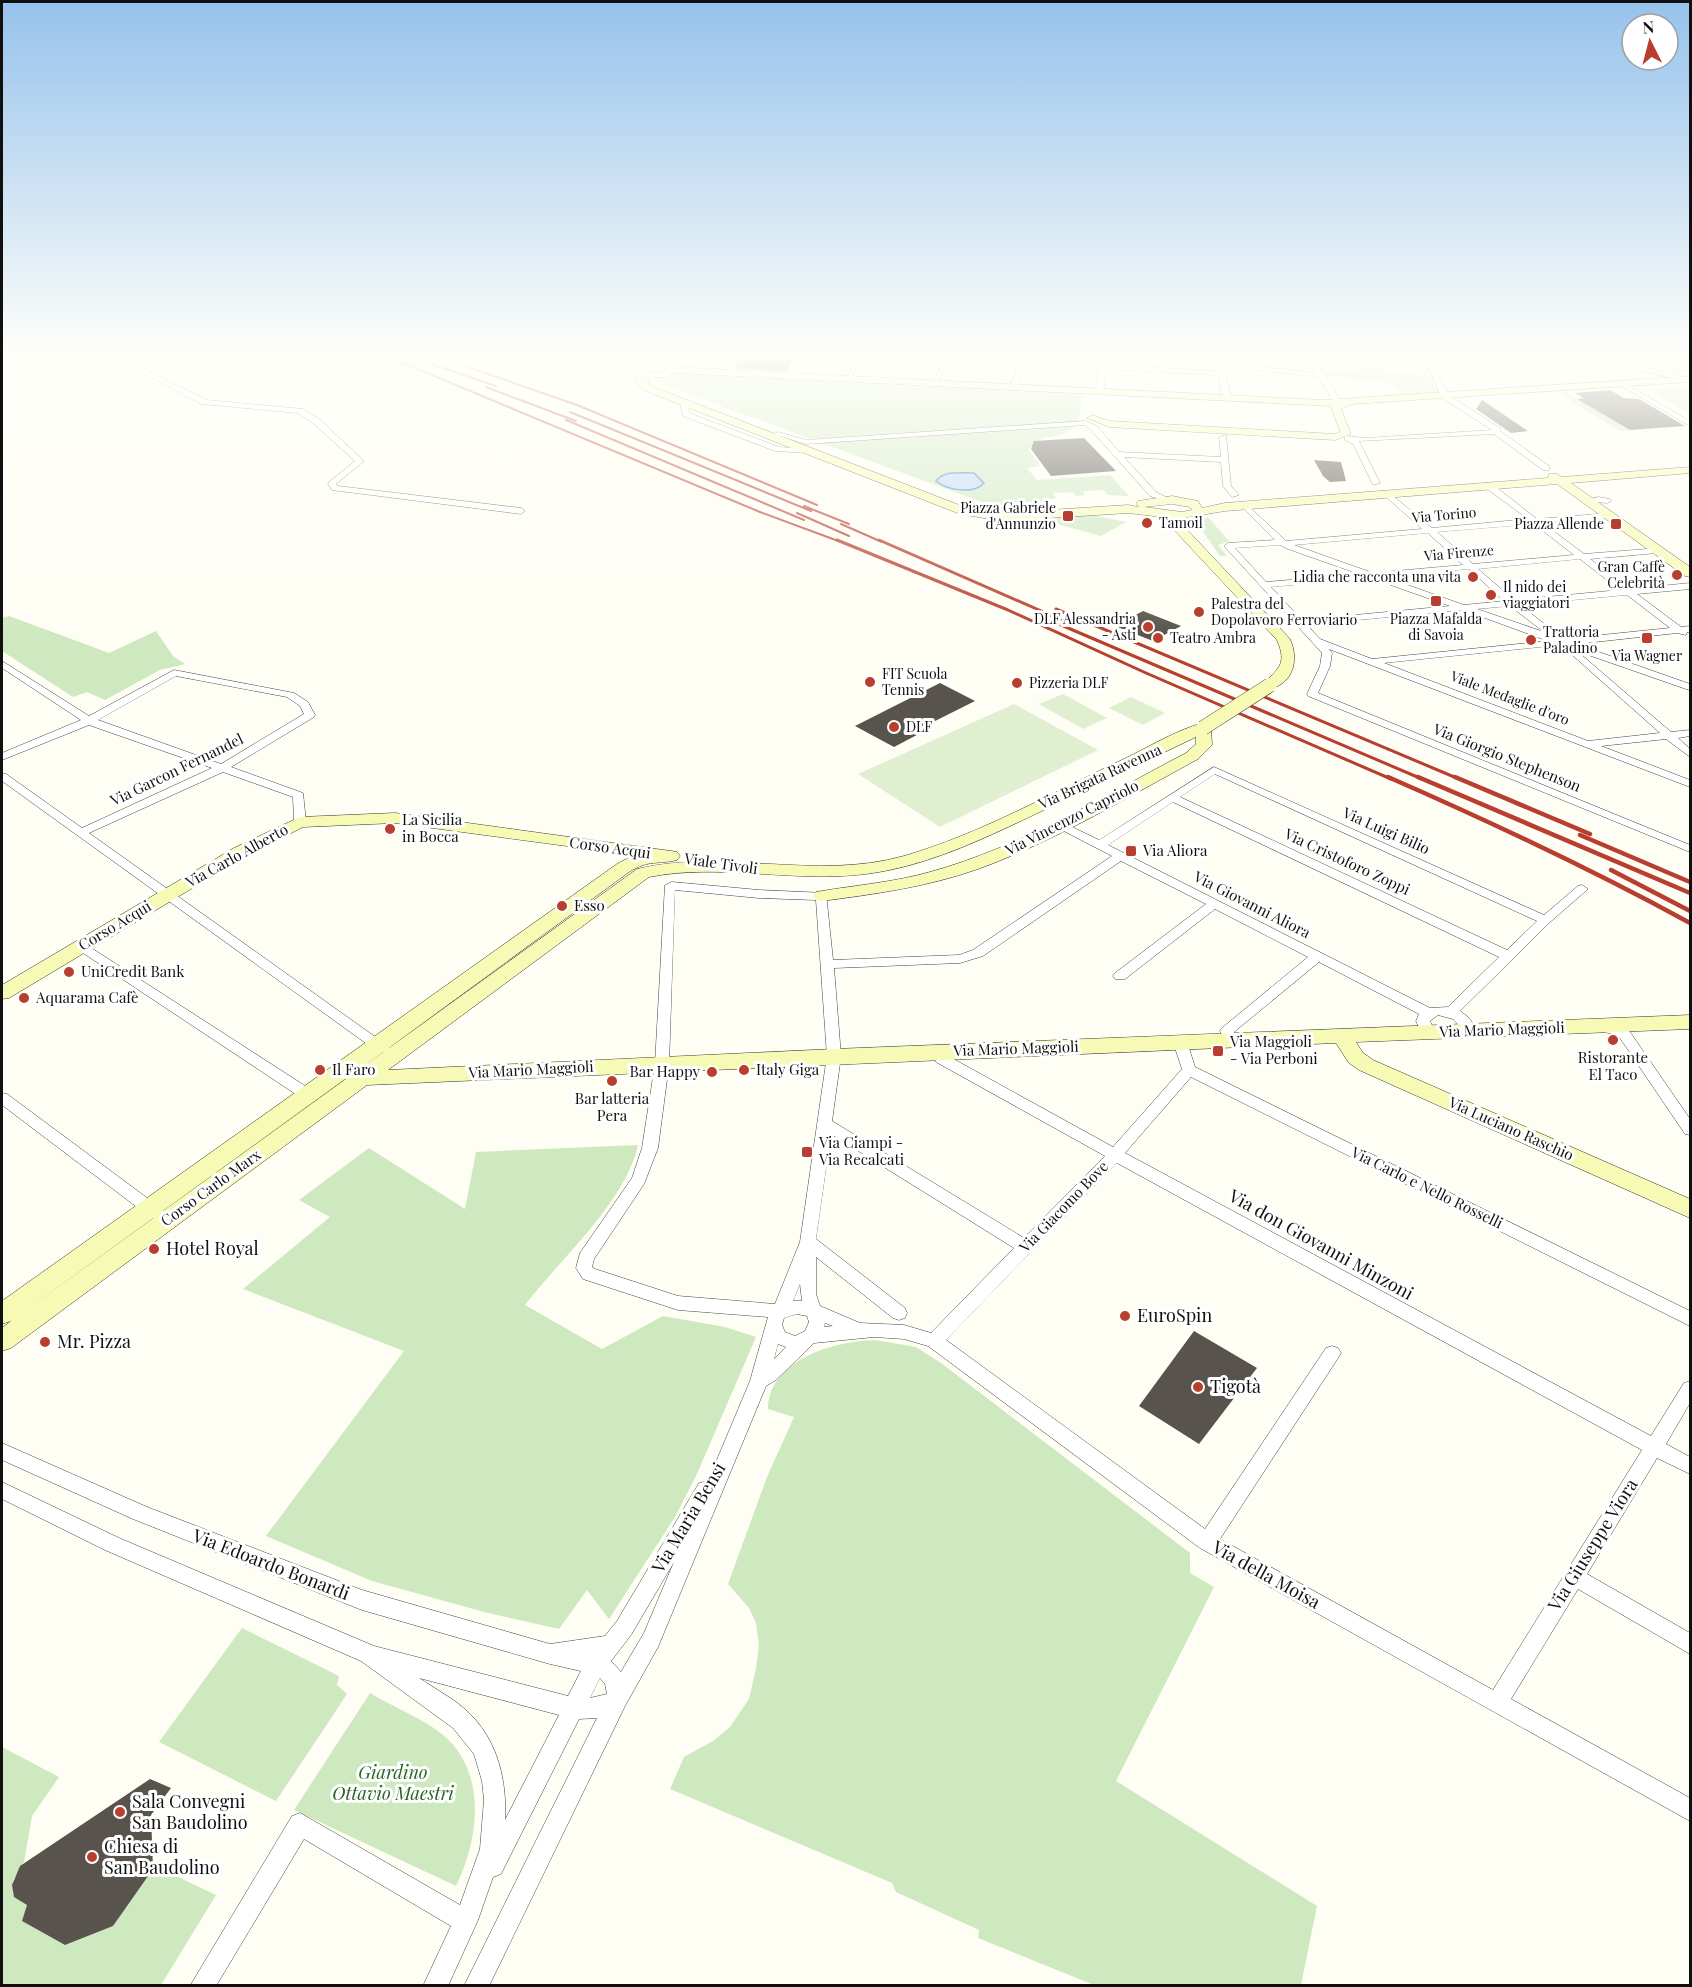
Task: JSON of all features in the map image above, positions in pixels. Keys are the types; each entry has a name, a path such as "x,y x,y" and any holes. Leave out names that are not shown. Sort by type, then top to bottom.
{"main road":[{"path":"809,451 978,515 1006,516 1164,507"},
{"path":"824,451 985,510 1017,511 1102,504 1193,509 1246,506 1489,486 1554,472"},
{"path":"1532,470 1554,472 1575,479 1690,558"},
{"path":"1575,479 1690,470"},
{"path":"1554,472 1593,505 1690,573"},
{"path":"1193,509 1235,495 1431,478"},
{"name":"Via Brigata Ravenna","path":"766,870 800,872 850,870 894,864 934,852 1031,810 1203,728 1270,685 1287,668 1288,650 1274,629 1164,507"},
{"name":"Via Brigata Ravenna","path":"1193,509 1185,519 1186,524 1213,563"},
{"name":"Via Vincenzo Capriolo","path":"822,896 884,888 934,877 1004,853 1062,826 1197,753 1205,744 1203,728"},
{"name":"Via Carlo Alberto","path":"167,895 240,852 300,822 396,818 558,842"},
{"name":"Corso Acqui","path":"558,842 626,865"},
{"name":"Corso Acqui","path":"558,842 584,842 666,862"},
{"name":"Corso Acqui","path":"596,855 609,863 611,867 608,877 599,887"},
{"name":"Viale Tivoli","path":"353,1074 626,865 643,858 766,870"},
{"name":"Viale Tivoli","path":"385,1050 643,873 666,862"},
{"name":"Corso Acqui","path":"2,993 167,895"},
{"name":"Via Mario Maggioli","path":"353,1074 662,1064 1342,1036 1428,1023 1472,1031 1690,1022"},
{"name":"Via Luciano Raschio","path":"1342,1036 1356,1058 1366,1065 1690,1209"},
{"name":"Corso Carlo Marx","path":"2,1341 308,1095 353,1074"},
{"name":"Corso Carlo Marx","path":"2,1314 158,1214 353,1074"}],"street":[{"path":"349,451 360,461 332,484 336,488 521,511"},
{"path":"805,451 809,451"},
{"path":"1116,451 1164,507"},
{"path":"1224,451 1227,486 1235,495"},
{"path":"1358,451 1376,483"},
{"path":"1523,451 1554,472"},
{"path":"1118,454 1225,460"},
{"path":"1489,486 1628,592 1685,629 1690,638"},
{"path":"1386,494 1512,603 1562,642 1690,754"},
{"path":"1593,505 1589,501 1598,499 1607,501"},
{"path":"1246,506 1283,543"},
{"name":"Via Torino","path":"1283,543 1607,515"},
{"path":"1319,642 1228,546 1283,543 1690,687"},
{"name":"Via Firenze","path":"1264,585 1657,550"},
{"path":"1300,623 1690,586"},
{"path":"1374,661 1685,629"},
{"name":"Viale Medaglie d'oro","path":"1319,642 1374,661 1690,784"},
{"name":"Via Giorgio Stephenson","path":"1319,642 1327,653 1325,666 1312,694 1690,849"},
{"path":"2,664 89,721 299,795 300,822"},
{"name":"Via Garcon Fernandel","path":"82,832 224,767 310,715 304,704 290,695 174,673 89,721"},
{"path":"2,758 89,721"},
{"path":"1588,744 1690,733"},
{"name":"Via Vincenzo Capriolo","path":"1099,845 1214,770"},
{"name":"Via Luigi Bilio","path":"1214,770 1545,920"},
{"path":"2,776 385,1050"},
{"name":"Via Cristoforo Zoppi","path":"1173,798 1508,956"},
{"name":"Via Giovanni Aliora","path":"1062,826 1317,957 1428,1023"},
{"path":"828,964 960,959 978,953 1121,856"},
{"name":"Via Vincenzo Capriolo","path":"662,1064 669,890 672,886 692,886 759,894 822,896"},
{"path":"1451,1012 1545,920 1582,889"},
{"path":"759,1381 770,1375 818,1325 807,1288 808,1241 834,1056 822,896"},
{"path":"1120,976 1213,905"},
{"path":"82,946 308,1095"},
{"path":"1231,1040 1227,1031 1317,957"},
{"path":"1428,1023 1440,1011 1451,1012 1462,1018 1472,1031"},
{"path":"1577,1027 1615,1029 1625,1035 1690,1130"},
{"path":"1180,1042 1189,1070"},
{"name":"Via don Giovanni Minzoni","path":"940,1052 941,1059 1690,1466"},
{"path":"662,1064 647,1161 639,1180 586,1258 584,1268 590,1274 678,1303 781,1311 800,1306 813,1312"},
{"name":"Via Giacomo Bove","path":"934,1341 1115,1155 1189,1070"},
{"name":"Via Carlo e Nello Rosselli","path":"1189,1070 1690,1319"},
{"path":"2,1098 158,1214"},
{"path":"826,1124 1026,1247"},
{"path":"730,1448 759,1381 774,1329 774,1319 781,1311 808,1241"},
{"path":"808,1241 899,1313"},
{"path":"740,1309 774,1329 784,1340 807,1339"},
{"name":"Via della Moisa","path":"813,1312 857,1329"},
{"name":"Via della Moisa","path":"807,1339 857,1329 906,1332 934,1341 1207,1542 1690,1810"},
{"path":"1207,1542 1332,1353"},
{"name":"Via Giuseppe Viora","path":"1497,1702 1690,1388"},
{"name":"Via Maria Bensi","path":"435,1986 465,1921 596,1664 624,1628 730,1448"},
{"name":"Via Maria Bensi","path":"476,1986 569,1803 618,1699 651,1640 730,1448"},
{"name":"Via Edoardo Bonardi","path":"2,1451 140,1514 362,1600 550,1654 596,1664"},
{"path":"2,1490 112,1544 368,1654 588,1710 600,1708 618,1699 616,1682 611,1674 605,1667 596,1664"},
{"path":"1573,1576 1690,1644"},
{"name":"Via Edoardo Bonardi","path":"550,1654 609,1646"},
{"path":"202,1986 300,1824 465,1921 486,1866 494,1834 493,1781 483,1748 461,1720 368,1654"}],"green space":[{"path":"843,451 1030,451 1035,459 1043,460 1037,460 1040,466 1027,468 1037,480 1110,475 1129,496 1108,495 1103,490 1083,491 1085,495 1076,496 1073,492 1053,493 1056,498 1046,500 1050,506 1015,508 987,504"},
{"path":"1092,515 1126,522 1101,536 1042,520"},
{"path":"1208,517 1229,541 1218,545 1227,556 1220,556 1197,523"},
{"path":"9,616 109,653 156,631 173,656 185,664 160,670 105,700 87,692 73,697 2,651 2,618"},
{"path":"1063,694 1107,718 1083,729 1039,704"},
{"path":"1131,697 1165,713 1143,725 1109,708"},
{"path":"1014,704 1098,750 940,827 858,774"},
{"path":"638,1145 631,1167 606,1209 525,1305 602,1349 663,1316 725,1327 756,1337 696,1476 675,1517 609,1619 587,1590 559,1629 488,1613 372,1581 266,1536 404,1351 243,1289 330,1217 299,1200 369,1148 465,1209 476,1152"},
{"path":"875,1340 916,1347 941,1363 1190,1553 1190,1573 1214,1587 1116,1781 1317,1906 1301,1985 1094,1985 978,1938 979,1930 896,1892 892,1883 670,1789 684,1757 713,1741 730,1727 749,1699 759,1645 756,1623 749,1608 728,1584 767,1477 794,1417 768,1409 771,1392 780,1377 792,1365 807,1356 842,1344"},
{"name":"Giardino Ottavio Maestri","path":"242,1628 339,1676 337,1685 347,1694 276,1801 159,1742"},
{"name":"Giardino Ottavio Maestri","path":"370,1693 442,1734 457,1750 467,1767 473,1786 474,1827 464,1868 456,1886 294,1810"},
{"path":"2,1747 59,1777 32,1816 24,1862 13,1880 14,1897 28,1904 22,1921 65,1945 113,1926 153,1865 216,1895 161,1985 2,1985"}],"water":[{"path":"974,473 984,483 973,489 953,489 936,481 943,475"}],"building":[{"path":"1032,451 1096,451 1116,471 1051,476"},
{"path":"1314,460 1341,462 1346,481 1330,482 1323,476"},
{"name":"DLF Alessandria - Asti","path":"1143,611 1181,626 1153,641 1115,626"},
{"path":"940,683 975,701 927,725 932,727 894,747 855,726"},
{"name":"Tigotà","path":"1194,1331 1257,1368 1199,1444 1139,1406"},
{"name":"Chiesa di San Baudolino","path":"150,1779 171,1788 151,1815 153,1869 113,1926 65,1945 22,1921 27,1905 14,1897 12,1885 20,1866"}],"railway":[{"path":"613,451 760,512 841,542"},
{"path":"639,451 804,520"},
{"path":"664,451 811,511"},
{"path":"687,451 817,505"},
{"path":"804,506 849,524"},
{"path":"797,513 849,536"},
{"path":"841,524 882,542"},
{"path":"837,540 1008,610 1146,673 1391,779"},
{"path":"879,540 1064,621"},
{"path":"1056,609 1459,779"},
{"path":"1054,622 1422,779"},
{"path":"1388,777 1540,847 1690,923"},
{"path":"1418,777 1690,893"},
{"path":"1455,777 1590,834"},
{"path":"1580,835 1690,882"},
{"path":"1611,870 1690,911"}],"place":[{"name":"Piazza Gabriele d'Annunzio","path":"1068,516"},
{"name":"Tamoil","path":"1147,523"},
{"name":"Piazza Allende","path":"1616,524"},
{"name":"Gran Caffè Celebrità","path":"1677,575"},
{"name":"Lidia che racconta una vita","path":"1473,577"},
{"name":"Il nido dei viaggiatori","path":"1491,595"},
{"name":"Piazza Mafalda di Savoia","path":"1436,601"},
{"name":"Palestra del Dopolavoro Ferroviario","path":"1199,612"},
{"name":"DLF Alessandria - Asti","path":"1148,627"},
{"name":"Teatro Ambra","path":"1158,638"},
{"name":"Via Wagner","path":"1647,638"},
{"name":"Trattoria Paladino","path":"1531,640"},
{"name":"FIT Scuola Tennis","path":"870,682"},
{"name":"Pizzeria DLF","path":"1017,683"},
{"name":"DLF","path":"894,727"},
{"name":"La Sicilia in Bocca","path":"390,829"},
{"name":"Via Aliora","path":"1131,851"},
{"name":"Esso","path":"562,906"},
{"name":"UniCredit Bank","path":"69,972"},
{"name":"Aquarama Cafè","path":"24,998"},
{"name":"Ristorante El Taco","path":"1613,1040"},
{"name":"Via Maggioli - Via Perboni","path":"1218,1051"},
{"name":"Il Faro","path":"320,1070"},
{"name":"Italy Giga","path":"744,1070"},
{"name":"Bar Happy","path":"712,1072"},
{"name":"Bar latteria Pera","path":"612,1081"},
{"name":"Via Ciampi - Via Recalcati","path":"807,1152"},
{"name":"Hotel Royal","path":"154,1249"},
{"name":"EuroSpin","path":"1125,1316"},
{"name":"Mr. Pizza","path":"45,1342"},
{"name":"Tigotà","path":"1198,1387"},
{"name":"Sala Convegni San Baudolino","path":"120,1812"},
{"name":"Chiesa di San Baudolino","path":"92,1857"}]}
